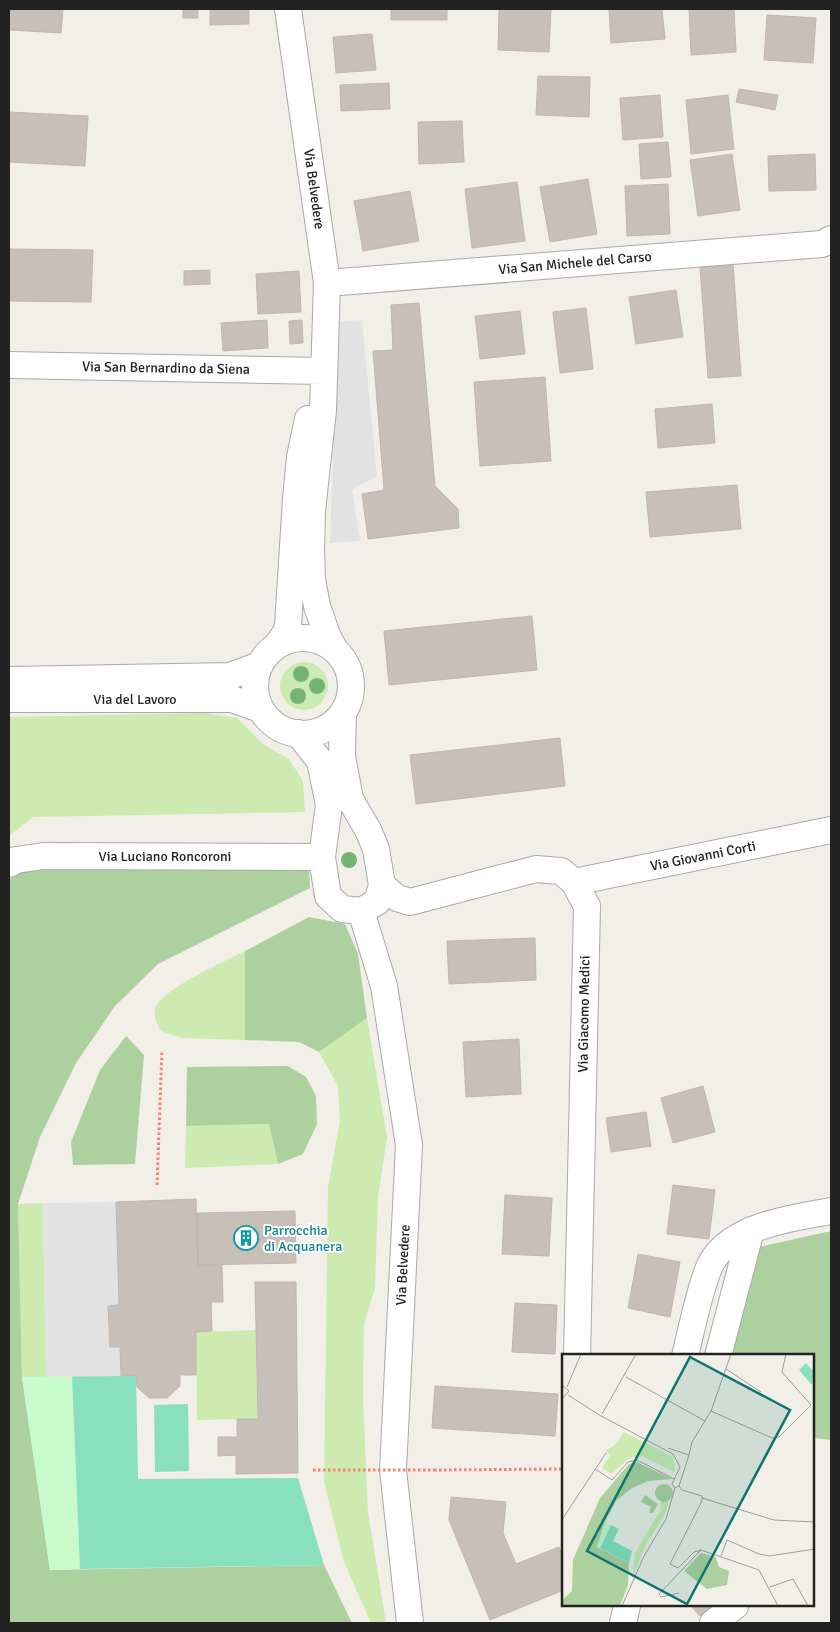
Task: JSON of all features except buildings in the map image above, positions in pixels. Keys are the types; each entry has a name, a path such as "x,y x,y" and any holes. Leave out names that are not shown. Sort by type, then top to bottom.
{"street":[{"name":"Via Belvedere","path":"288,9 327,283 320,451 312,511 312,579 322,623 326,635 335,650"},
{"name":"Via San Michele del Carso","path":"327,283 827,241"},
{"name":"Via San Bernardino da Siena","path":"9,365 324,371"},
{"name":"Via Belvedere","path":"277,645 288,626 300,458 309,415 324,371"},
{"path":"296,638 315,639 335,650 346,664 352,683 349,703 340,718 327,729 310,735 287,732 271,723 260,709 255,692 255,676 264,658 277,645 296,638"},
{"name":"Via del Lavoro","path":"9,680 230,676 260,665"},
{"name":"Via del Lavoro","path":"9,699 232,699 260,709"},
{"path":"298,733 320,761 329,804 323,847 328,896 342,909 361,911 377,902 382,885 376,849 368,830 350,799 342,756 343,713"},
{"path":"323,847 338,824 352,822 368,830"},
{"name":"Via Giovanni Corti","path":"574,882 831,830"},
{"name":"Via Luciano Roncoroni","path":"9,864 16,860 44,856 323,847"},
{"path":"382,885 397,898 410,902 536,869 560,871 574,882"},
{"name":"Via Giacomo Medici","path":"574,882 586,906 577,1354"},
{"name":"Via Belvedere","path":"361,911 384,986 409,1145 393,1470 410,1623"},
{"path":"686,1354 708,1268 724,1246 751,1230 780,1220 831,1211"},
{"path":"719,1354 751,1230"},
{"path":"623,1623 627,1607"},
{"path":"713,1623 734,1607"}],"path":[{"path":"157,1185 162,1050"},
{"path":"313,1470 562,1469"}],"green space":[{"path":"304,662 313,664 321,669 326,677 328,686 326,695 321,703 313,708 304,710 295,708 287,703 282,695 280,686 282,677 287,669 295,664"},
{"path":"204,713 237,718 263,744 289,759 303,781 305,812 33,817 9,836 9,717"},
{"path":"56,867 309,869 310,888 158,964 115,1006 76,1063 40,1137 18,1204 22,1377 50,1570 324,1565 352,1623 9,1623 9,880 23,872"},
{"path":"309,917 345,924 358,954 367,1018 319,1052 299,1042 245,1040 245,951"},
{"path":"245,951 245,1040 182,1038 161,1031 155,1015 155,1009 160,1001 181,984"},
{"path":"367,1018 387,1137 378,1197 375,1288 364,1324 363,1396 368,1512 386,1623 371,1623 344,1562 324,1482 328,1187 340,1120 338,1086 319,1052"},
{"path":"126,1036 144,1055 135,1164 73,1165 71,1142 100,1070"},
{"path":"288,1066 306,1077 316,1096 317,1124 303,1154 278,1164 269,1124 186,1126 187,1067"},
{"path":"269,1124 278,1164 185,1168 186,1126"},
{"path":"43,1203 46,1377 22,1377 18,1204"},
{"path":"831,1231 831,1440 815,1438 815,1354 729,1354 759,1247"},
{"path":"256,1330 258,1419 197,1420 196,1332"},
{"path":"136,1375 138,1479 298,1478 324,1565 80,1569 72,1376"},
{"path":"72,1376 80,1569 50,1570 22,1377"},
{"path":"188,1404 189,1471 155,1472 154,1405"}],"shaded area":[{"path":"362,320 377,476 352,490 360,541 330,543 337,322"},
{"path":"116,1202 119,1305 108,1306 110,1347 120,1347 121,1376 46,1377 43,1203"}],"place":[{"name":"Parrocchia di Acquanera","path":"246,1238"}]}
